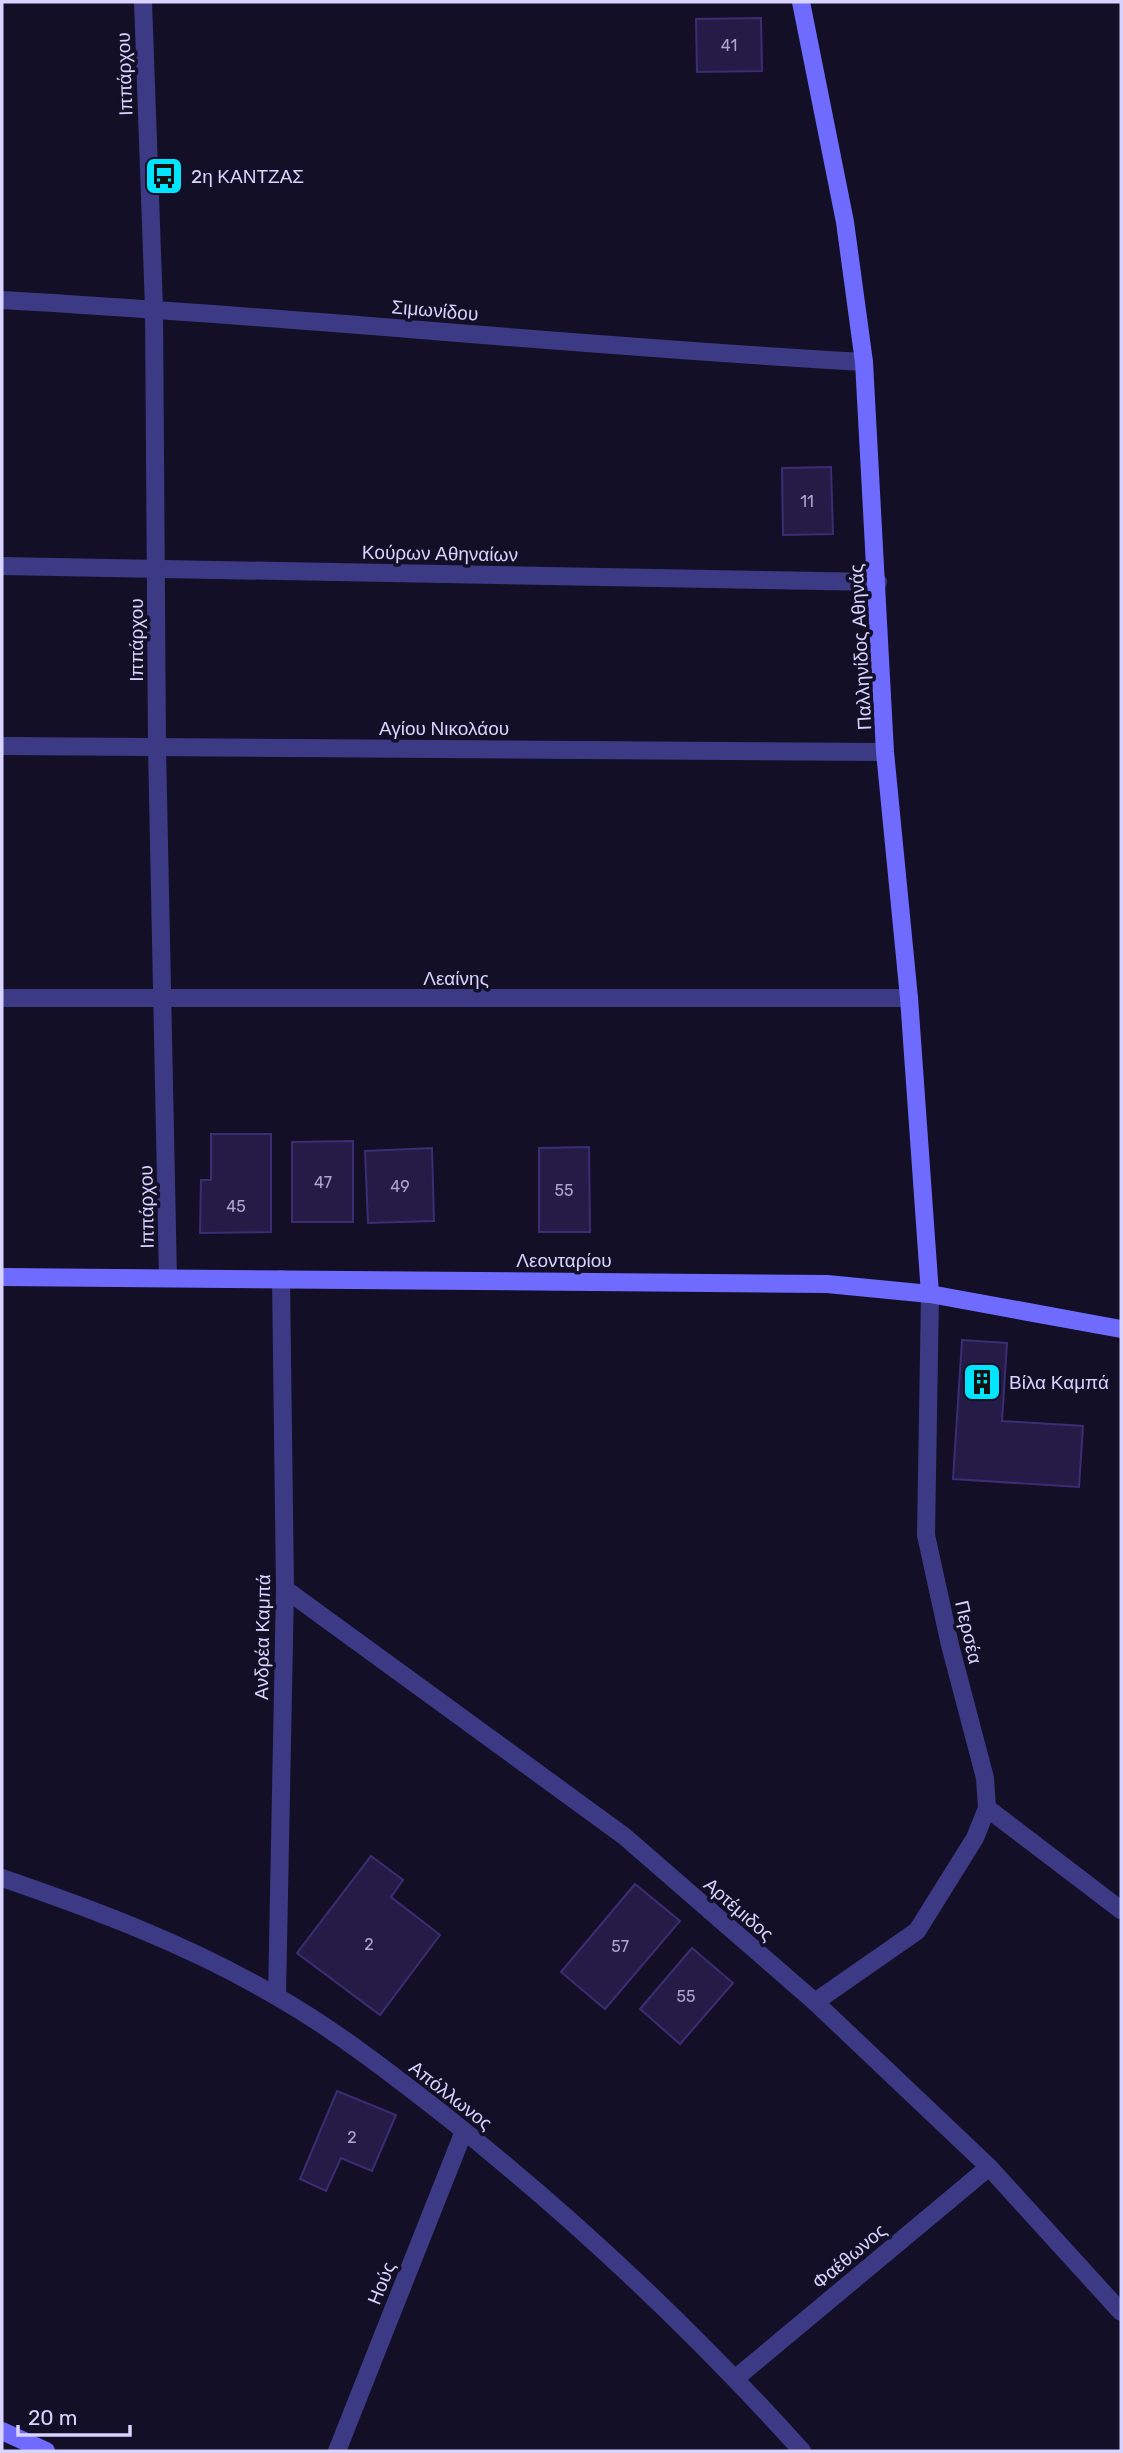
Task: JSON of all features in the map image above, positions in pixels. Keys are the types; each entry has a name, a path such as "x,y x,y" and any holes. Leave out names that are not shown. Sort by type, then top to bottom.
{"street":[{"name":"Ιππάρχου","path":"143,2 154,308 158,569 157,747 169,1278"},
{"name":"Παλληνίδος Αθηνάς","path":"801,2 845,222 864,362 886,752 909,998 930,1294"},
{"name":"Σιμωνίδου","path":"2,300 154,308 723,354 864,362"},
{"name":"Κούρων Αθηναίων","path":"2,566 878,582"},
{"name":"Αγίου Νικολάου","path":"2,746 886,752"},
{"name":"Λεαίνης","path":"2,998 909,998"},
{"name":"Λεονταρίου","path":"2,1277 827,1284 930,1294 1121,1329"},
{"name":"Ανδρέα Καμπά","path":"277,1996 285,1589 281,1279"},
{"name":"Περσέα","path":"930,1294 926,1535 950,1645 985,1778 987,1808"},
{"name":"Αρτέμιδος","path":"285,1589 624,1836 815,2002 989,2167 1121,2312"},
{"path":"815,2002 917,1931 975,1838 987,1808 1121,1910"},
{"name":"Απόλλωνος","path":"2,1878 163,1940 277,1996 398,2079 464,2131 582,2232 736,2378 802,2451"},
{"name":"Ηούς","path":"337,2451 464,2131"},
{"name":"Φαέθωνος","path":"736,2378 989,2167"},
{"path":"2,2431 46,2451"}],"building":[{"path":"761,18 762,71 697,72 696,19"},
{"path":"831,467 833,534 783,535 782,468"},
{"path":"211,1134 271,1134 271,1232 200,1233 201,1180 211,1180"},
{"path":"353,1141 353,1222 292,1222 292,1142"},
{"path":"589,1147 590,1232 539,1232 539,1148"},
{"path":"432,1148 434,1221 368,1223 365,1151"},
{"name":"Βίλα Καμπά","path":"962,1340 1007,1343 1002,1421 1083,1426 1079,1487 953,1479"},
{"path":"371,1856 403,1880 391,1897 440,1935 380,2015 297,1953"},
{"path":"635,1884 680,1921 605,2009 561,1972"},
{"path":"692,1948 733,1983 680,2044 640,2009"},
{"path":"337,2091 396,2115 372,2171 341,2158 326,2191 300,2179"}],"place":[{"name":"2η ΚΑΝΤΖΑΣ","path":"164,176"},
{"name":"Βίλα Καμπά","path":"982,1382"}]}
